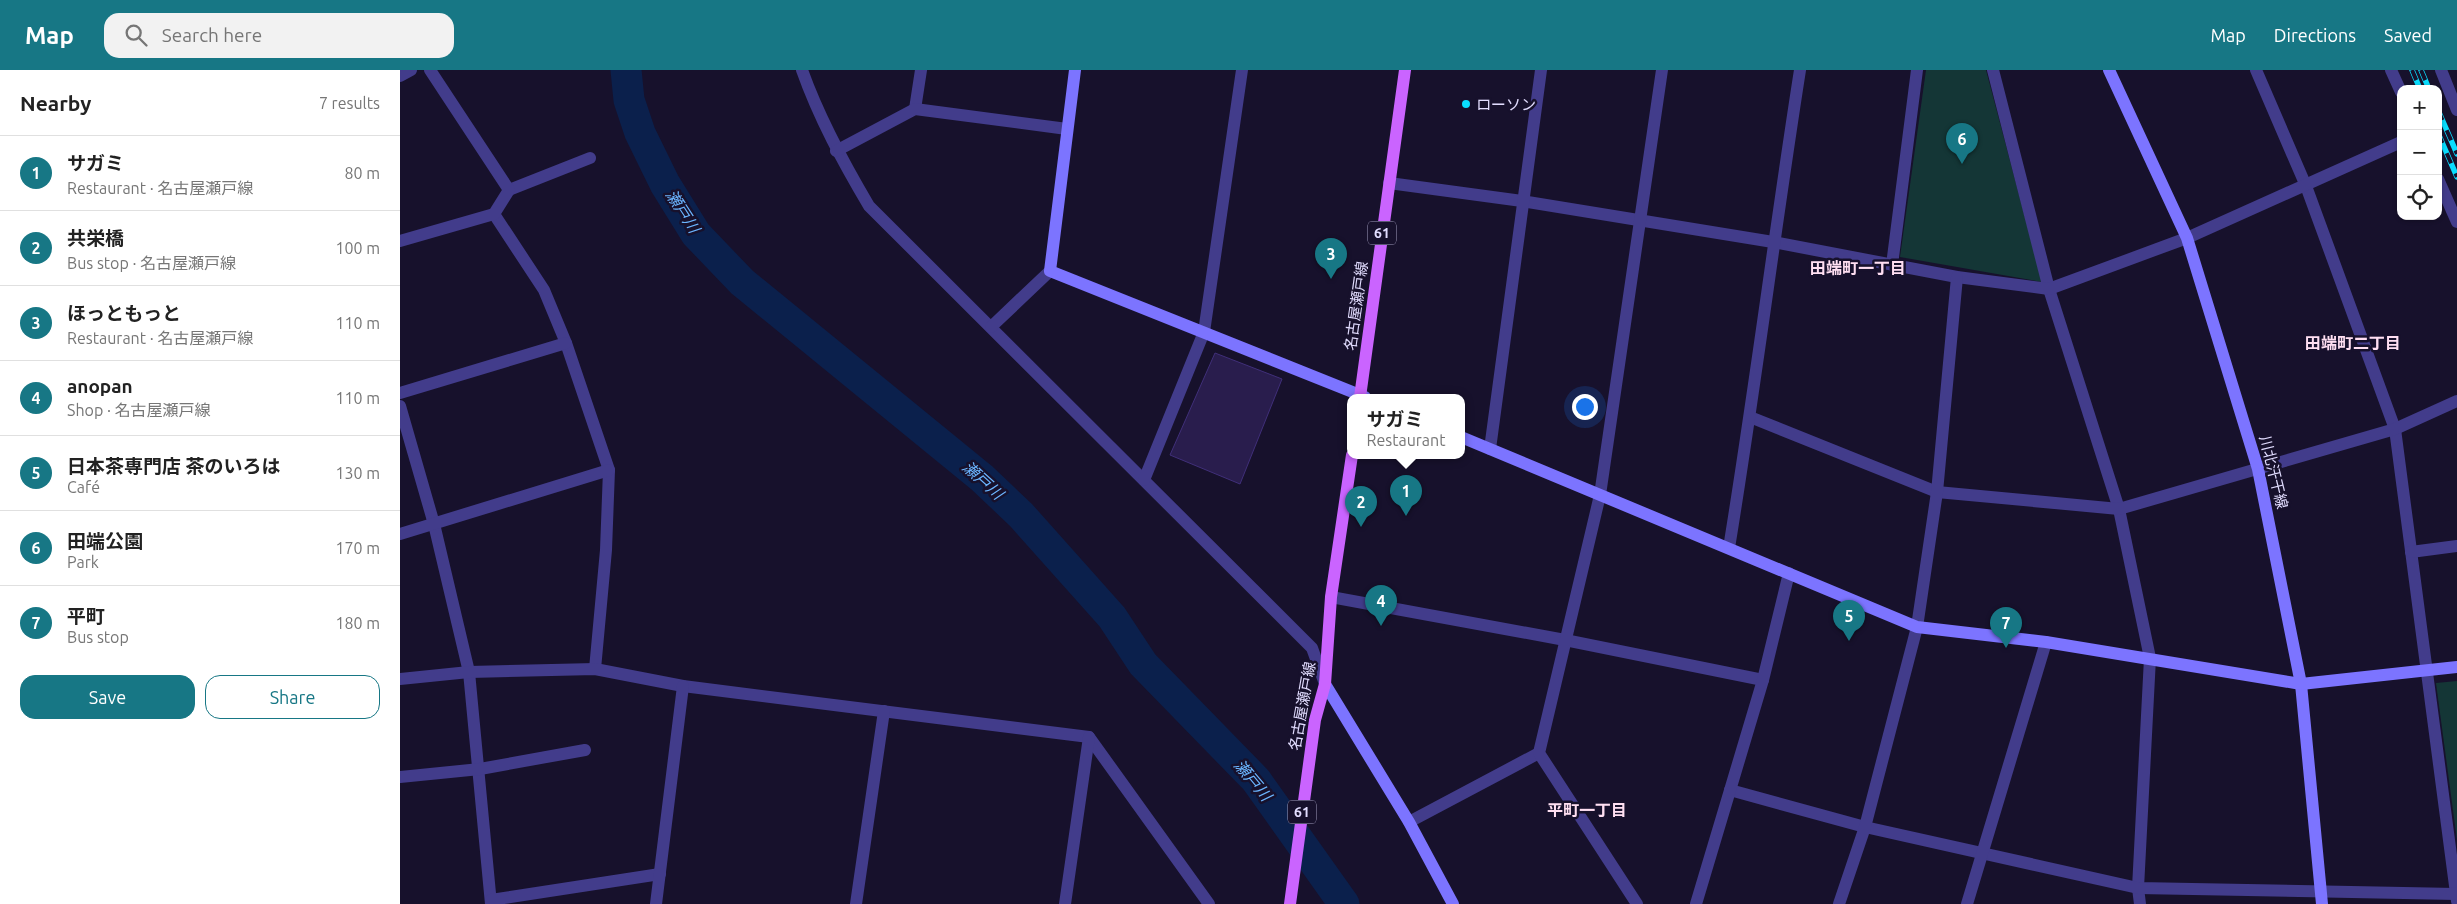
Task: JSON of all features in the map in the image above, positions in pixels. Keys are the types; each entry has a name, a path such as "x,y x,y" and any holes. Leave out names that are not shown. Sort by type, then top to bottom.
{"main road":[{"name":"名古屋瀬戸線","path":"1362,394 1405,70"},
{"name":"名古屋瀬戸線","path":"1290,904 1315,720 1325,684 1331,597 1351,459"}],"street":[{"path":"400,76 411,70"},
{"path":"430,70 509,190"},
{"path":"802,70 814,103 836,151 868,206 1312,648 1325,684 1409,822 1453,904"},
{"path":"915,108 921,70"},
{"path":"991,327 1050,271 1075,70"},
{"path":"1144,480 1204,332 1242,70"},
{"path":"1490,449 1541,70"},
{"path":"1636,904 1539,753 1600,495 1662,70"},
{"path":"1729,548 1750,417 1773,242 1800,70"},
{"path":"1892,265 1917,70"},
{"path":"1994,70 2049,289 2120,509 2150,658 2138,888 2140,904"},
{"name":"川北汗干線","path":"2109,70 2187,238 2258,469 2301,684 2322,904"},
{"path":"1730,790 1865,827 2138,888 2322,890 2456,897 2428,669 2395,429 2306,186 2256,70"},
{"path":"2391,70 2398,85"},
{"path":"2441,70 2457,110"},
{"path":"836,151 915,108 1067,129"},
{"path":"1389,183 1522,201 1773,242 1957,277 2049,289 2187,238 2397,144"},
{"path":"400,241 494,214 509,190 590,158"},
{"path":"2442,189 2457,222"},
{"path":"494,214 544,290 566,343 609,470 606,550 595,669"},
{"path":"1050,271 1355,394"},
{"path":"1838,904 1865,827 1917,627 1937,492 1957,277"},
{"path":"400,393 566,343"},
{"path":"1750,417 1937,492 2120,509 2395,429 2457,401"},
{"path":"400,406 434,524 469,672 480,768 491,902 660,874"},
{"path":"1465,439 1917,627 2046,642 2301,684 2457,667"},
{"path":"400,534 609,470"},
{"path":"2411,552 2457,546"},
{"path":"1696,904 1763,680 1789,573"},
{"path":"1331,597 1565,640 1763,680"},
{"path":"1967,904 2046,642"},
{"path":"400,678 469,672 595,669 683,686 1090,737 1209,904"},
{"path":"656,904 683,686"},
{"path":"856,904 884,711"},
{"path":"1064,904 1090,737"},
{"path":"400,777 480,768 585,750"},
{"path":"1409,822 1539,753"}],"green space":[{"path":"1926,70 1986,70 2042,282 1900,257"},
{"path":"2457,681 2457,840 2436,683"}],"building":[{"path":"1215,353 1282,379 1240,484 1170,455"}],"waterway":[{"name":"瀬戸川","path":"626,70 629,100 640,133 665,184 696,234 742,282 982,478 1021,515 1112,617 1143,664 1256,780 1344,904"}],"railway":[{"path":"2412,70 2418,85"},
{"path":"2421,70 2427,85"},
{"path":"2442,119 2457,154"},
{"path":"2442,142 2457,177"}],"place":[{"name":"ローソン","path":"1466,104"},
{"name":"田端公園","path":"1962,164"},
{"name":"ほっともっと","path":"1331,279"},
{"name":"サガミ","path":"1406,516"},
{"name":"共栄橋","path":"1361,527"},
{"name":"anopan","path":"1381,626"},
{"name":"日本茶専門店 茶のいろは","path":"1849,641"},
{"name":"平町","path":"2006,648"}],"district":[{"name":"田端町一丁目","path":"1858,268"},
{"name":"田端町二丁目","path":"2353,343"},
{"name":"平町一丁目","path":"1587,810"}]}
